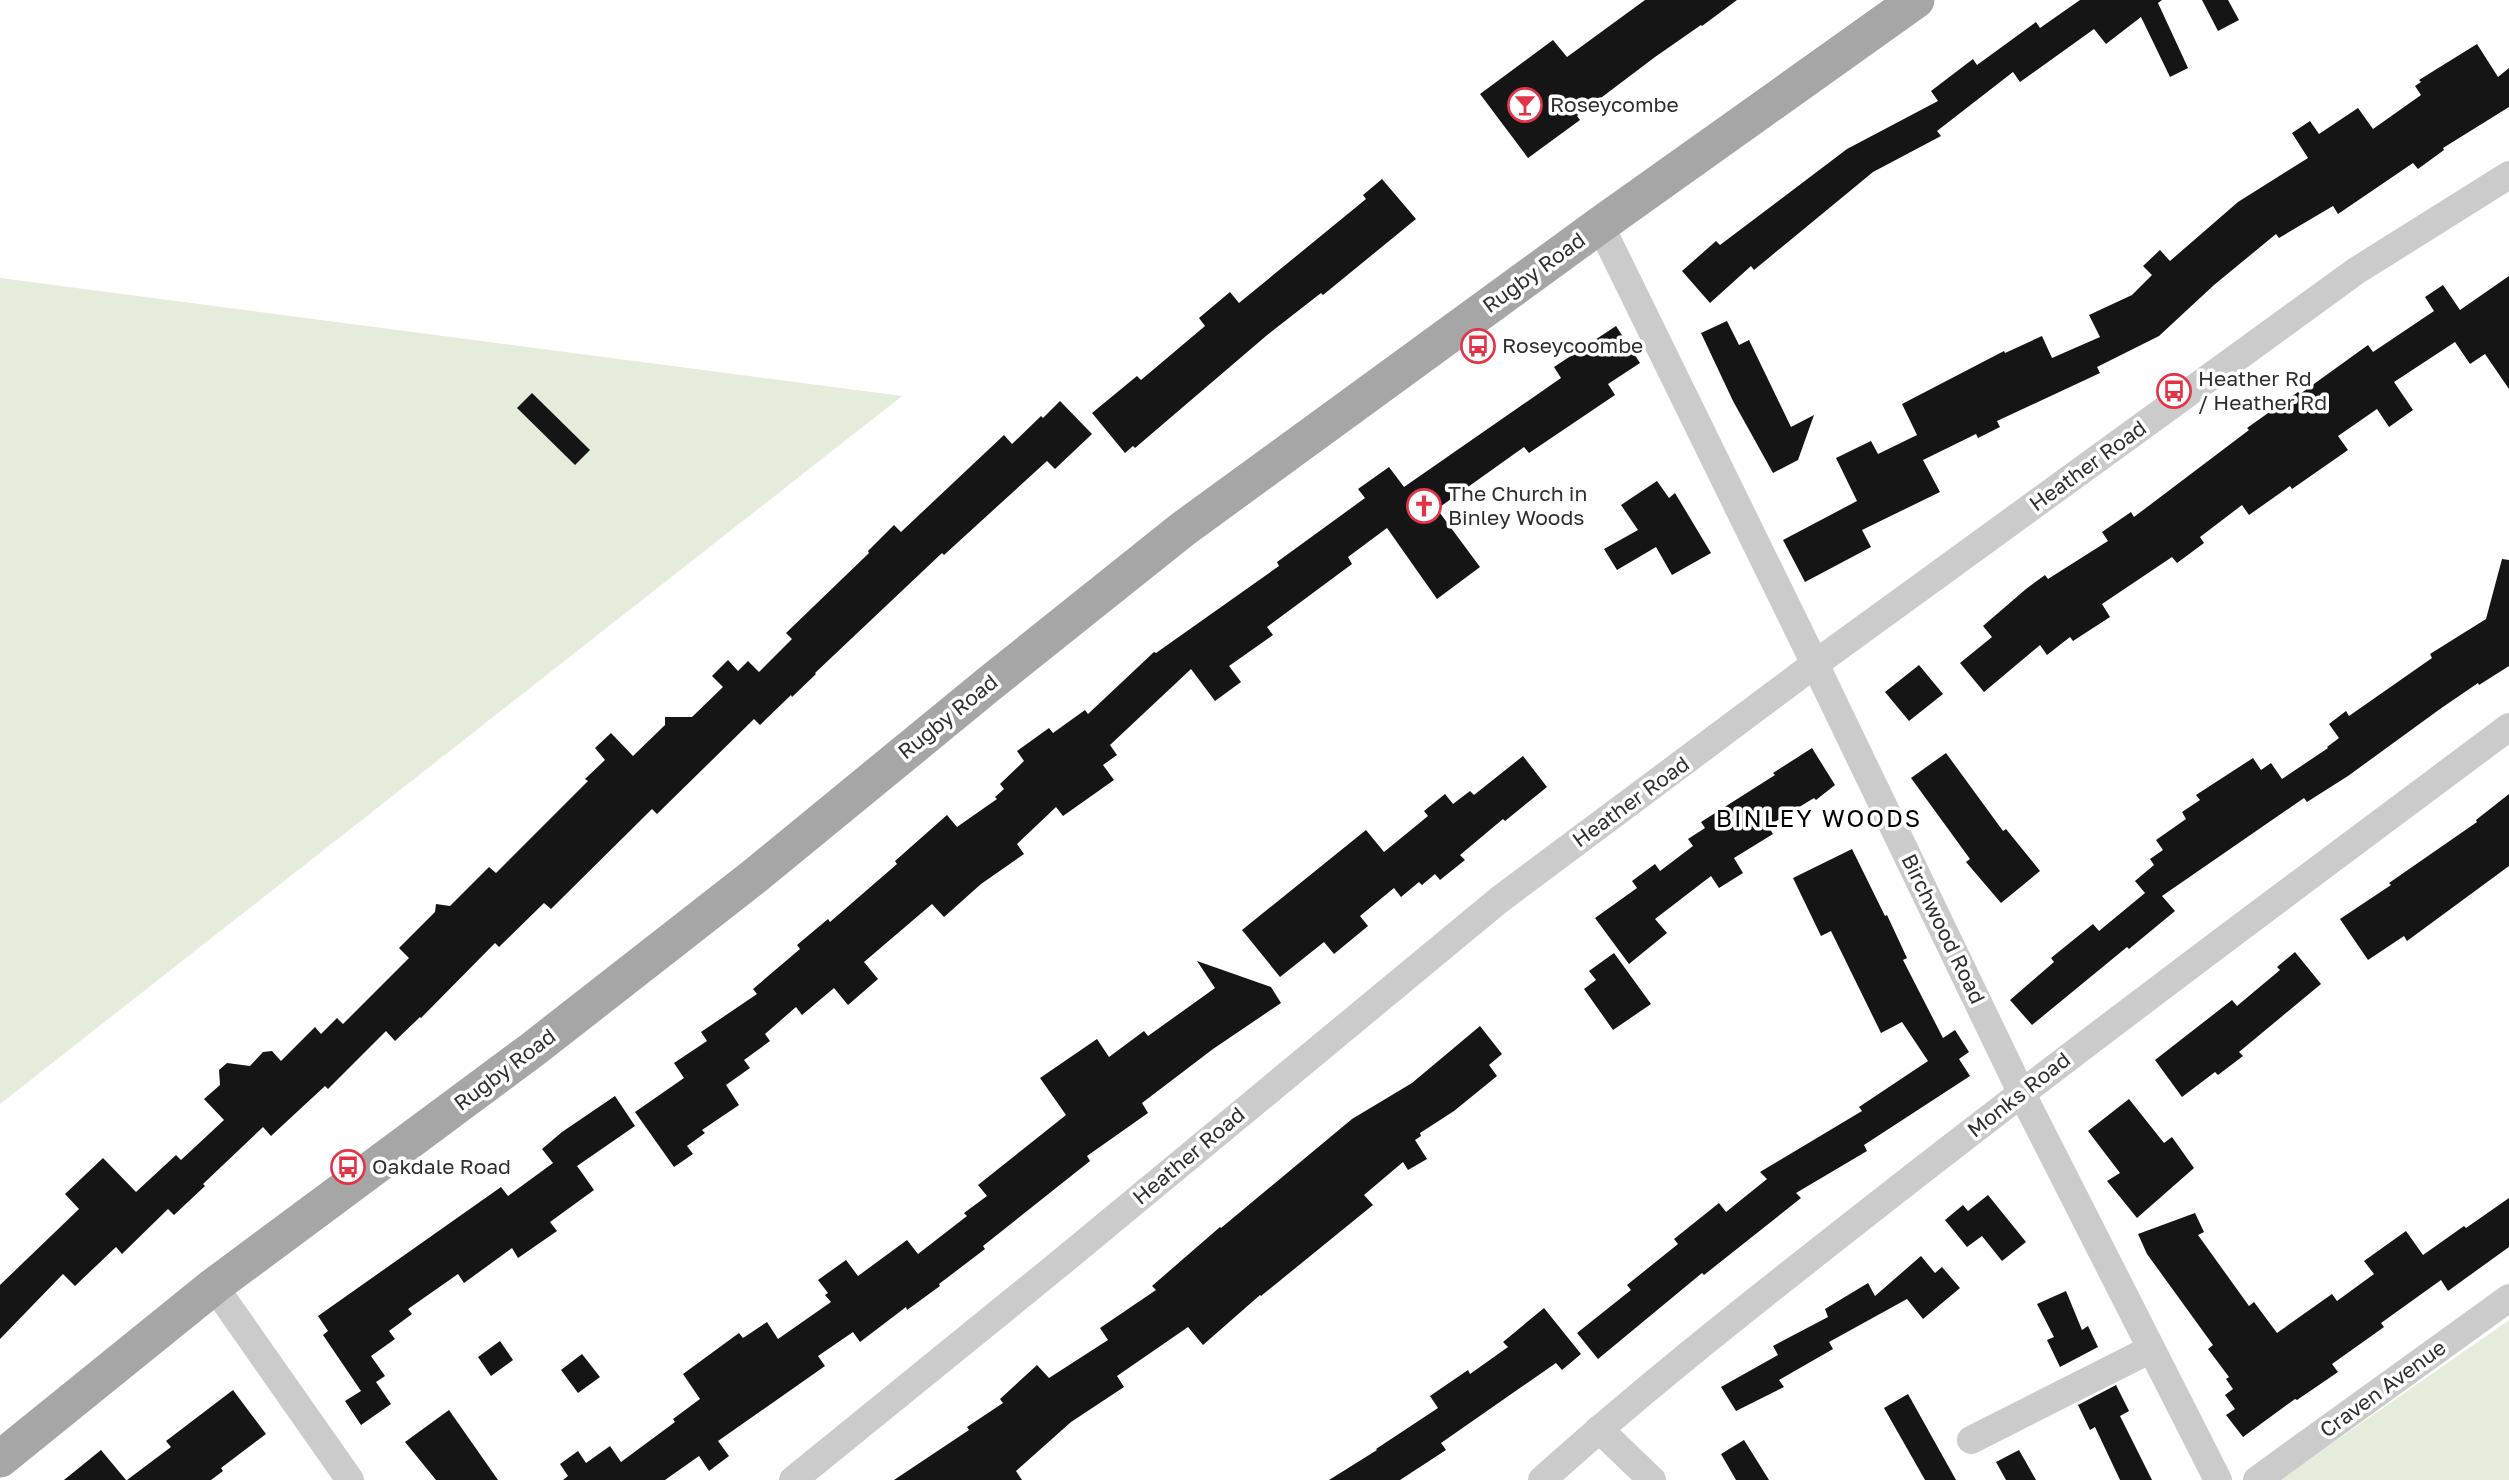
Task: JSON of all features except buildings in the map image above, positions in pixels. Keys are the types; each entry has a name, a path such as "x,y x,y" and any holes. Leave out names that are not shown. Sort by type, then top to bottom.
{"main road":[{"name":"Rugby Road","path":"0,1459 214,1286 532,1050 746,883 1183,529 1600,225 1916,0"}],"street":[{"name":"Heather Road","path":"793,1480 1499,900 1815,664 2356,271 2509,175"},
{"name":"Birchwood Road","path":"1600,225 2022,1094 2218,1480"},
{"name":"Monks Road","path":"1542,1480 1599,1429 1808,1260 2022,1094 2509,727"},
{"path":"214,1286 350,1480"},
{"name":"Craven Avenue","path":"2257,1480 2509,1298"},
{"path":"1971,1440 2151,1349"},
{"path":"1599,1429 1652,1480"}],"green space":[{"path":"0,278 902,396 0,1104"},
{"path":"2509,1320 2509,1480 2280,1480"}],"place":[{"name":"Roseycombe","path":"1525,105"},
{"name":"Roseycoombe","path":"1478,346"},
{"name":"Heather Rd / Heather Rd","path":"2174,391"},
{"name":"The Church in Binley Woods","path":"1424,506"},
{"name":"Oakdale Road","path":"348,1167"}],"district":[{"name":"BINLEY WOODS","path":"1819,819"}]}
